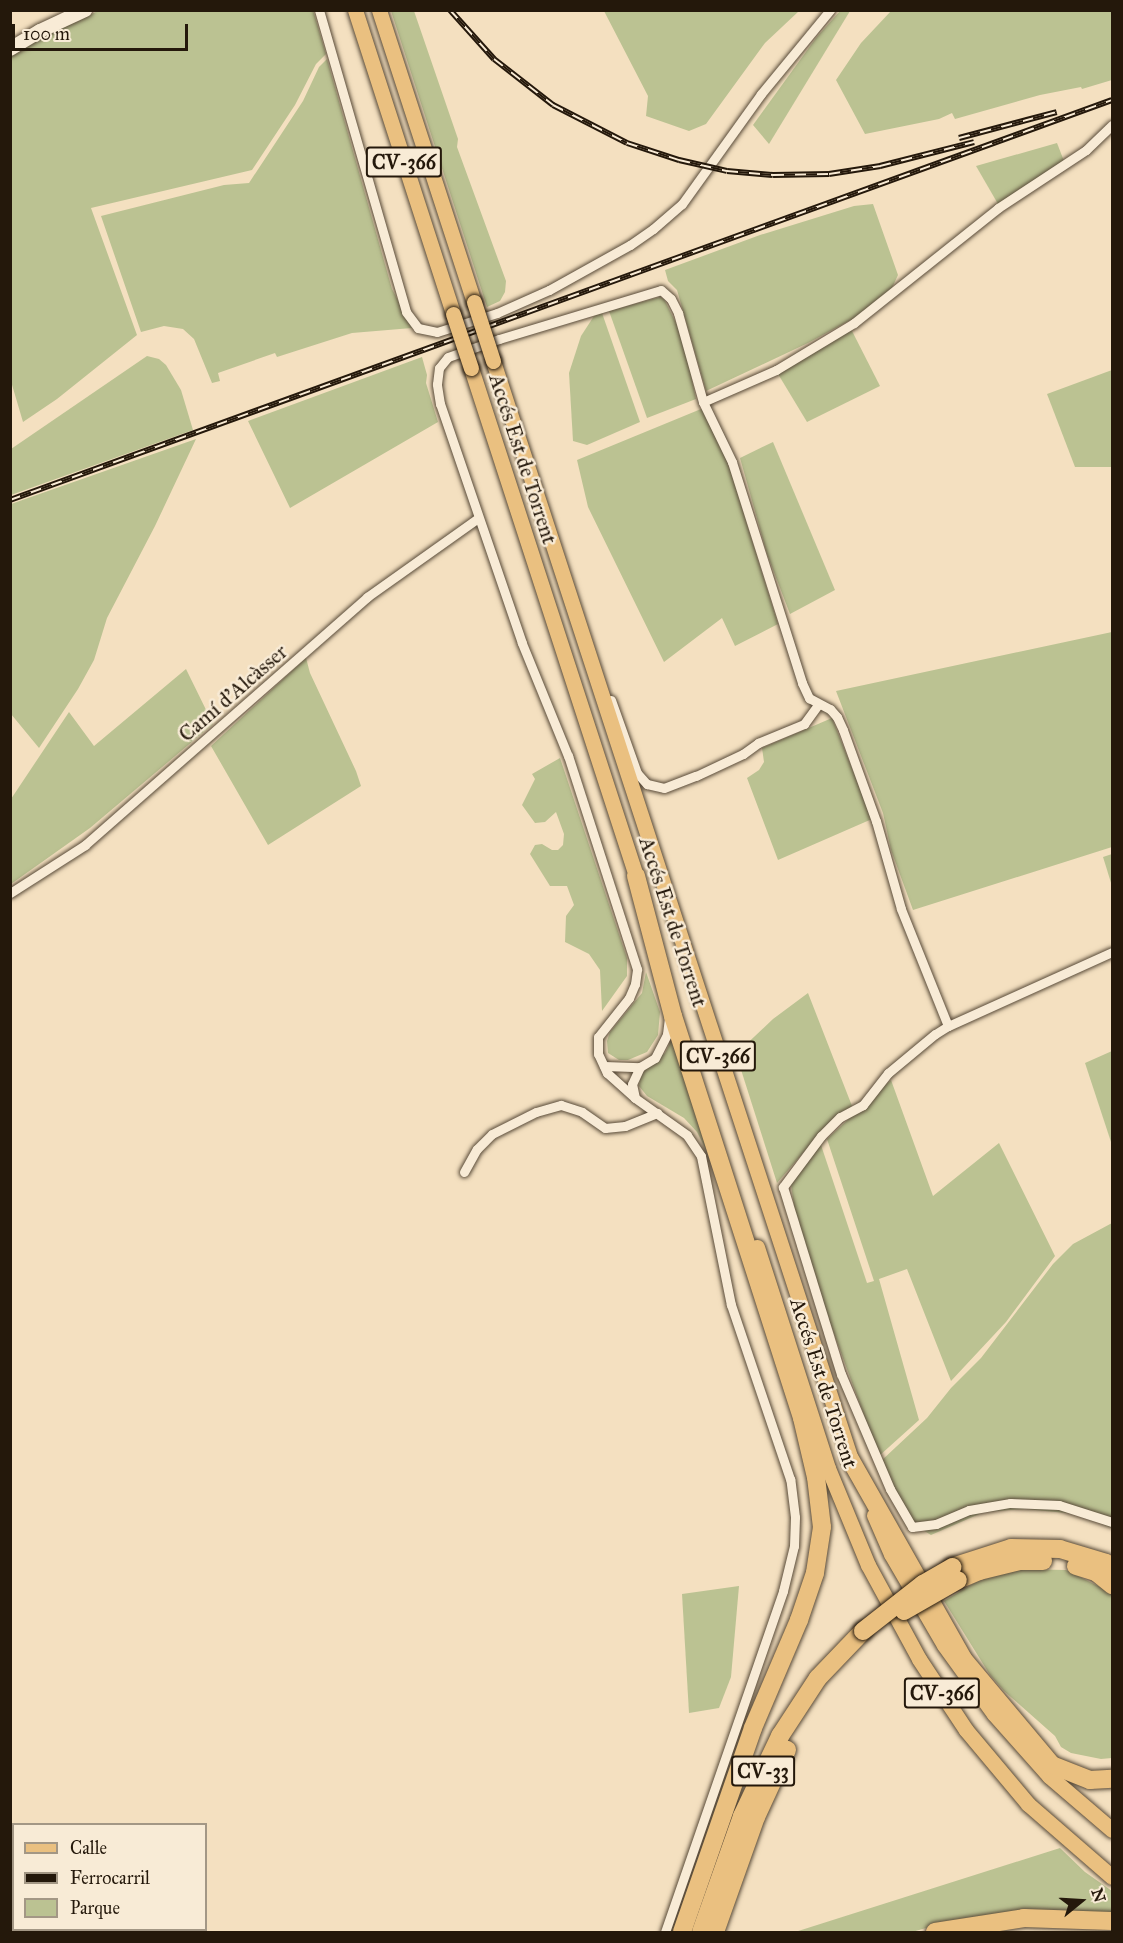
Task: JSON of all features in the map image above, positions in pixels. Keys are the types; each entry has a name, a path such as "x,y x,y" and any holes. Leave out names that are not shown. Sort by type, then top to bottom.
{"highway":[{"path":"636,876 670,1006 802,1418 816,1478 822,1527 815,1573 799,1620 753,1728 682,1932"},
{"path":"849,1459 963,1659 1052,1765 1089,1780 1113,1779"},
{"name":"CV-33","path":"701,1932 742,1816 780,1736 818,1678 923,1584 955,1573 1011,1548 1060,1549 1106,1563 1113,1569"},
{"path":"955,1573 979,1571 1020,1561 1059,1561 1096,1572 1113,1585"},
{"path":"715,1932 756,1817 793,1737 828,1685 866,1636"},
{"path":"935,1932 1023,1918 1113,1921"}],"main road":[{"name":"Accés Est de Torrent","path":"355,10 828,1468 868,1565 919,1659 966,1730 1028,1804 1113,1877"},
{"name":"Accés Est de Torrent","path":"379,10 849,1459 891,1554 944,1645 994,1714 1049,1776 1113,1830"}],"street":[{"path":"10,49 40,31 84,10"},
{"path":"319,10 406,312 418,328 437,332 497,313 549,290 630,246 682,204 761,94 830,10"},
{"path":"703,402 776,370 854,323 998,208 1086,150 1113,125"},
{"path":"665,1932 783,1592 794,1546 795,1517 790,1479 731,1305 701,1156 687,1135 635,1098 607,1073 598,1054 598,1037 629,998 635,984 637,969 633,950 568,756 522,644 478,518 436,384 439,368 448,357 499,339 662,290 671,299 678,313 703,402 732,462 802,683 809,698 830,710 837,717 843,730 876,821 901,909 948,1026"},
{"name":"Camí d'Alcàsser","path":"10,893 85,845 368,597 478,518"},
{"path":"587,652 609,697 633,764 647,784 664,788 714,768 758,743 804,724 813,715 818,705"},
{"path":"1113,952 948,1026 888,1073 864,1105 840,1118 821,1136 783,1187 840,1374 890,1489 912,1527 936,1524 969,1510 1010,1503 1059,1505 1113,1522"},
{"path":"604,1066 640,1067 655,1058 667,1034 670,1006"},
{"path":"635,1098 632,1084 640,1067"},
{"path":"464,1172 477,1149 492,1134 536,1112 561,1105 582,1112 605,1128 625,1126 658,1113"}],"green space":[{"path":"313,10 326,54 316,64 295,105 252,170 91,208 137,335 57,399 23,422 10,378 10,52 98,11"},
{"path":"391,11 414,11 458,139 457,147 506,281 505,292 500,301 487,307"},
{"path":"604,11 799,11 765,43 706,124 689,131 646,116 648,96"},
{"path":"840,11 850,11 769,144 753,125 816,38"},
{"path":"891,11 1112,11 1112,80 1082,89 1081,87 1040,95 955,119 952,113 939,119 865,134 836,80 861,43"},
{"path":"327,59 392,289 412,328 352,333 277,357 275,353 218,373 220,381 212,383 194,339 183,329 164,326 141,332 101,216 224,185 249,183 303,101 319,67"},
{"path":"1057,143 1064,161 998,204 976,166"},
{"path":"873,204 898,275 891,290 858,316 808,343 706,391 677,290 668,281 665,270 760,235 854,206"},
{"path":"660,297 664,299 683,337 696,399 647,418 609,311"},
{"path":"602,313 640,422 587,445 573,441 569,373 581,336 594,316"},
{"path":"851,329 880,386 807,422 778,374"},
{"path":"147,356 159,359 166,365 181,390 193,430 11,495 11,449"},
{"path":"422,357 427,375 426,383 438,422 290,508 248,421"},
{"path":"1112,370 1112,467 1075,467 1047,394"},
{"path":"701,409 704,410 728,463 778,624 735,646 722,618 664,662 588,507 577,460"},
{"path":"196,439 155,526 107,618 94,660 78,689 39,748 11,714 11,504"},
{"path":"773,442 835,590 790,614 767,554 740,458"},
{"path":"1112,632 1112,847 913,910 891,850 883,813 836,691"},
{"path":"306,658 310,673 361,786 268,845 211,746"},
{"path":"186,669 213,724 90,828 11,884 11,799 69,712 94,746"},
{"path":"832,718 872,819 778,860 747,778 759,770 764,762 762,748"},
{"path":"560,758 627,958 627,976 602,1011 600,970 589,954 565,942 566,916 574,905 567,886 550,886 530,854 535,845 542,844 552,850 558,850 563,845 564,834 556,812 545,822 535,823 522,805 535,779 532,774"},
{"path":"1112,854 1112,886 1103,857"},
{"path":"646,972 660,1012 658,1035 647,1052 628,1060 619,1060 608,1053 607,1041 610,1032 642,993"},
{"path":"808,993 852,1106 809,1146 777,1183 736,1054 773,1019"},
{"path":"672,1039 710,1157 697,1132 684,1118 647,1096 639,1086 641,1073 665,1053"},
{"path":"1112,1051 1112,1145 1085,1063"},
{"path":"891,1080 933,1196 999,1143 1055,1256 1006,1322 951,1381 907,1269 879,1279 919,1420 879,1456 822,1301 795,1213 791,1184 801,1167 821,1145 867,1283 874,1281 827,1139"},
{"path":"1112,1223 1112,1528 1076,1514 1025,1509 984,1512 931,1535 916,1526 907,1515 881,1461 927,1418 951,1388 981,1358 1053,1264 1073,1244"},
{"path":"1015,1569 1066,1570 1112,1593 1112,1758 1101,1759 1071,1753 1061,1747 1055,1736 1004,1691 990,1675 944,1601 976,1582"},
{"path":"739,1586 731,1677 719,1708 689,1713 682,1594"},
{"path":"1060,1848 1085,1872 1112,1891 1112,1915 951,1921 912,1932 795,1932"}],"railway":[{"path":"450,10 494,59 553,105 627,143 679,160 727,171 773,175 829,174 880,166 974,142"},
{"path":"10,500 1112,100"},
{"path":"959,138 1057,112"}]}
